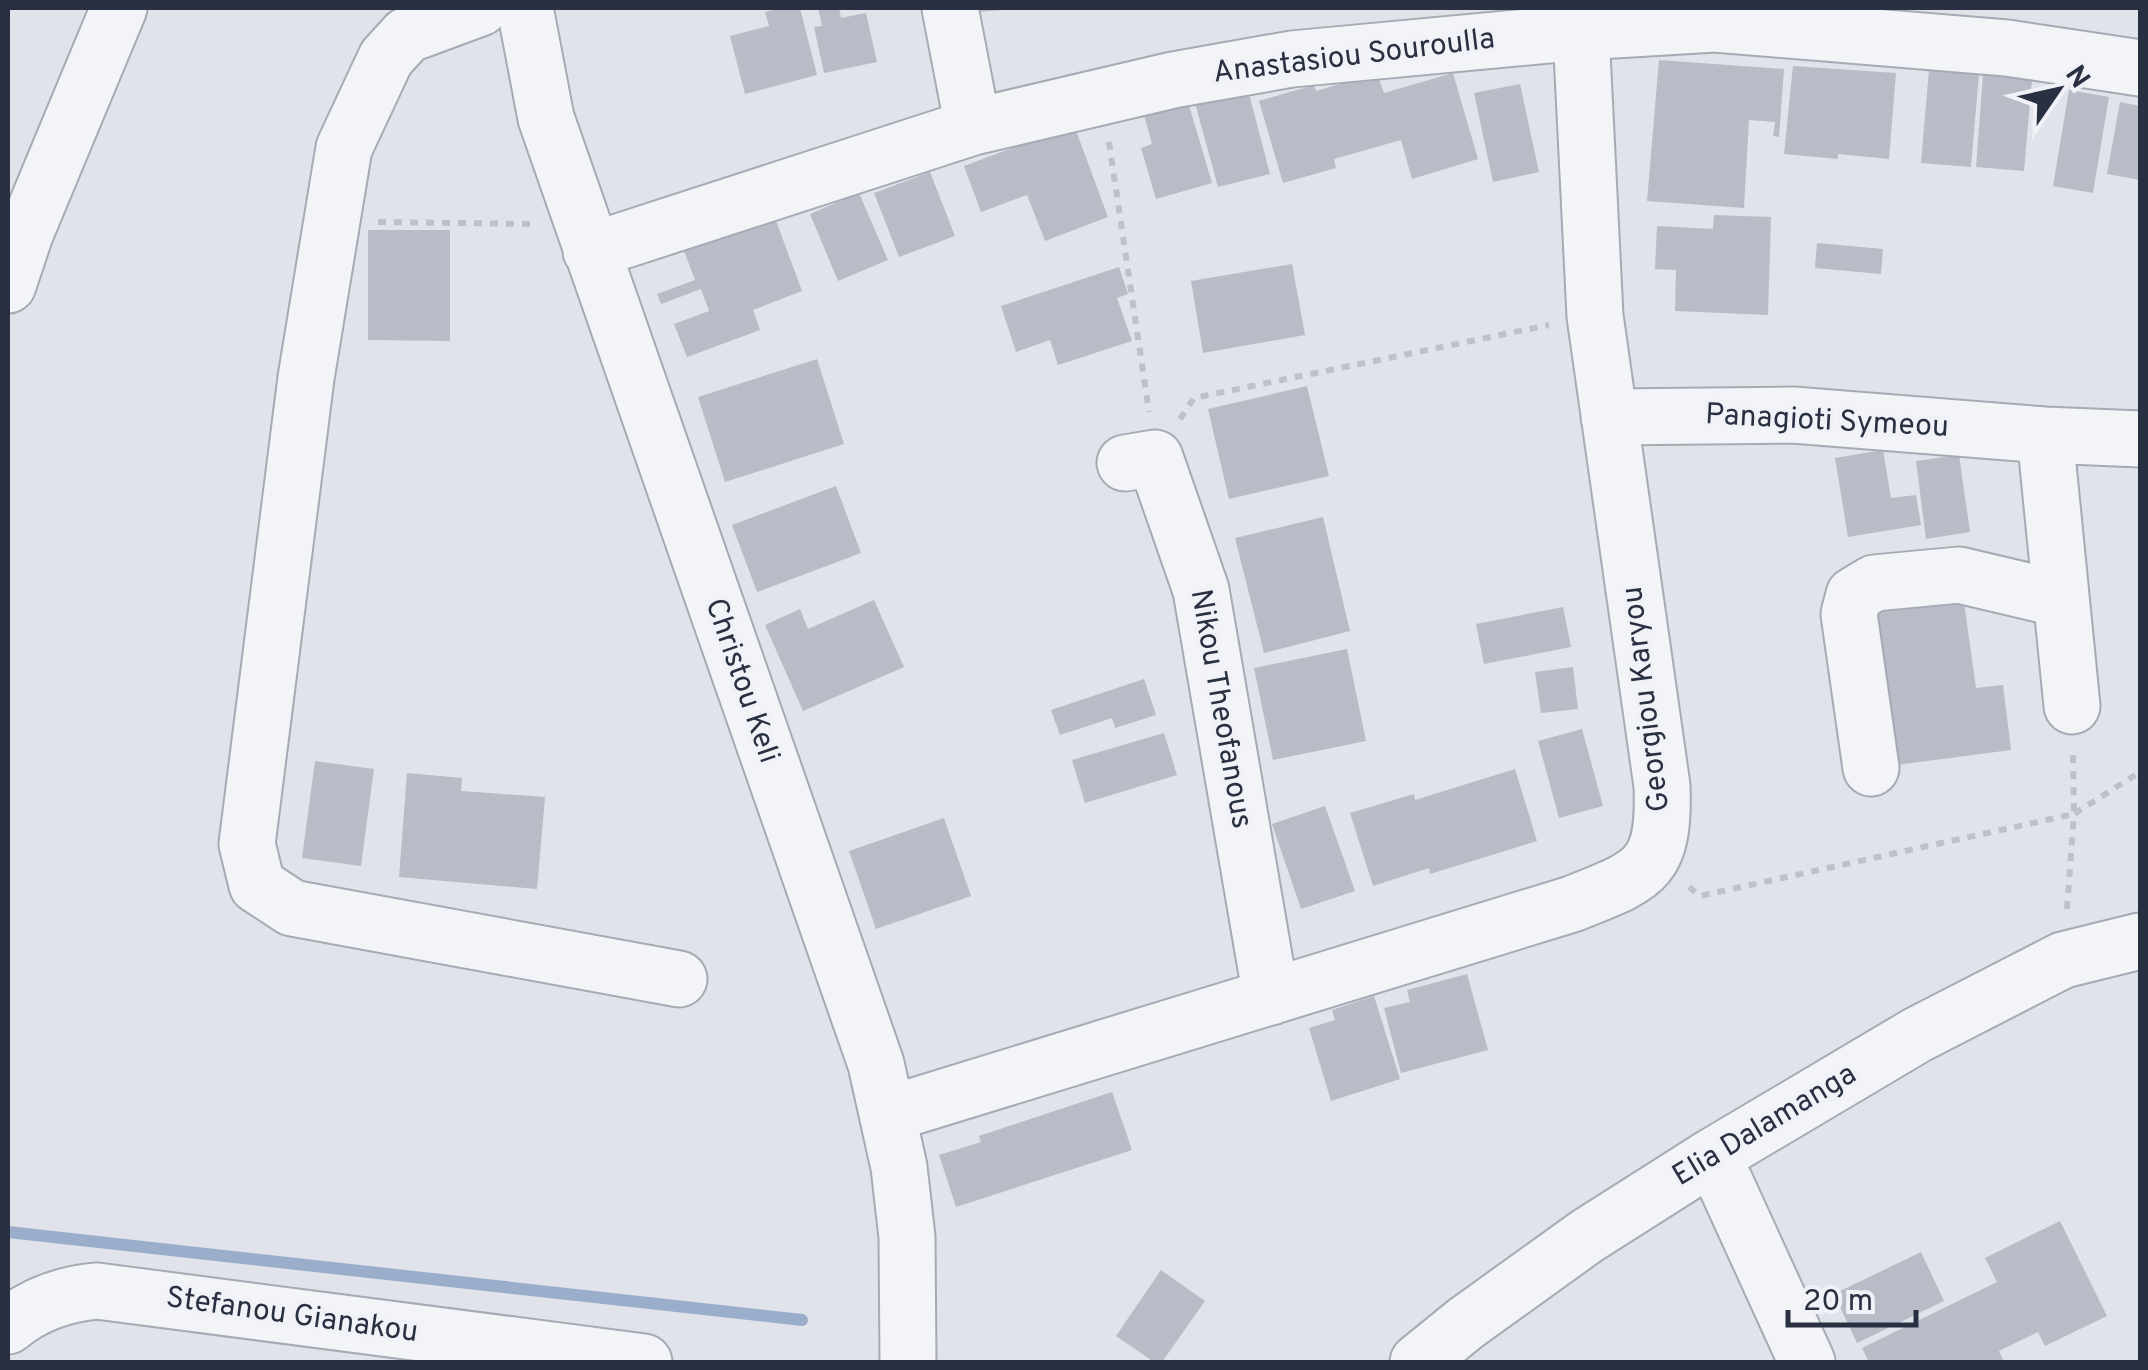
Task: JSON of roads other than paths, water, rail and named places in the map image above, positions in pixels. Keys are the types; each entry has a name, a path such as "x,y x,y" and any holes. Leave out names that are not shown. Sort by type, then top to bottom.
{"street":[{"path":"8,284 25,234 120,8"},
{"path":"480,8 407,35 386,58 344,148 306,378 247,844 257,885 292,908 679,979"},
{"name":"Christou Keli","path":"524,8 546,118 876,1064 900,1167 907,1237 908,1362"},
{"path":"950,8 973,127"},
{"name":"Anastasiou Souroulla","path":"586,238 973,127 1173,80 1292,59 1581,32 1715,24 2006,48 2140,68"},
{"name":"Georgiou Karyou","path":"1271,997 1572,904 1634,877 1653,859 1659,845 1662,786 1595,316 1581,32"},
{"name":"Panagioti Symeou","path":"1609,417 1792,414 2140,439"},
{"path":"2045,435 2072,706"},
{"name":"Nikou Theofanous","path":"1140,460 1201,590 1271,997"},
{"path":"1871,768 1849,614 1854,595 1874,582 1960,575 2062,599"},
{"name":"Elia Dalamanga","path":"1418,1362 1587,1236 1917,1034 2063,960 2140,940"},
{"path":"889,1114 1271,997"},
{"path":"1713,1156 1807,1362"},
{"name":"Stefanou Gianakou","path":"8,1326 46,1302 72,1293 97,1291 644,1362"}],"waterway":[{"path":"8,1232 802,1320"}]}
